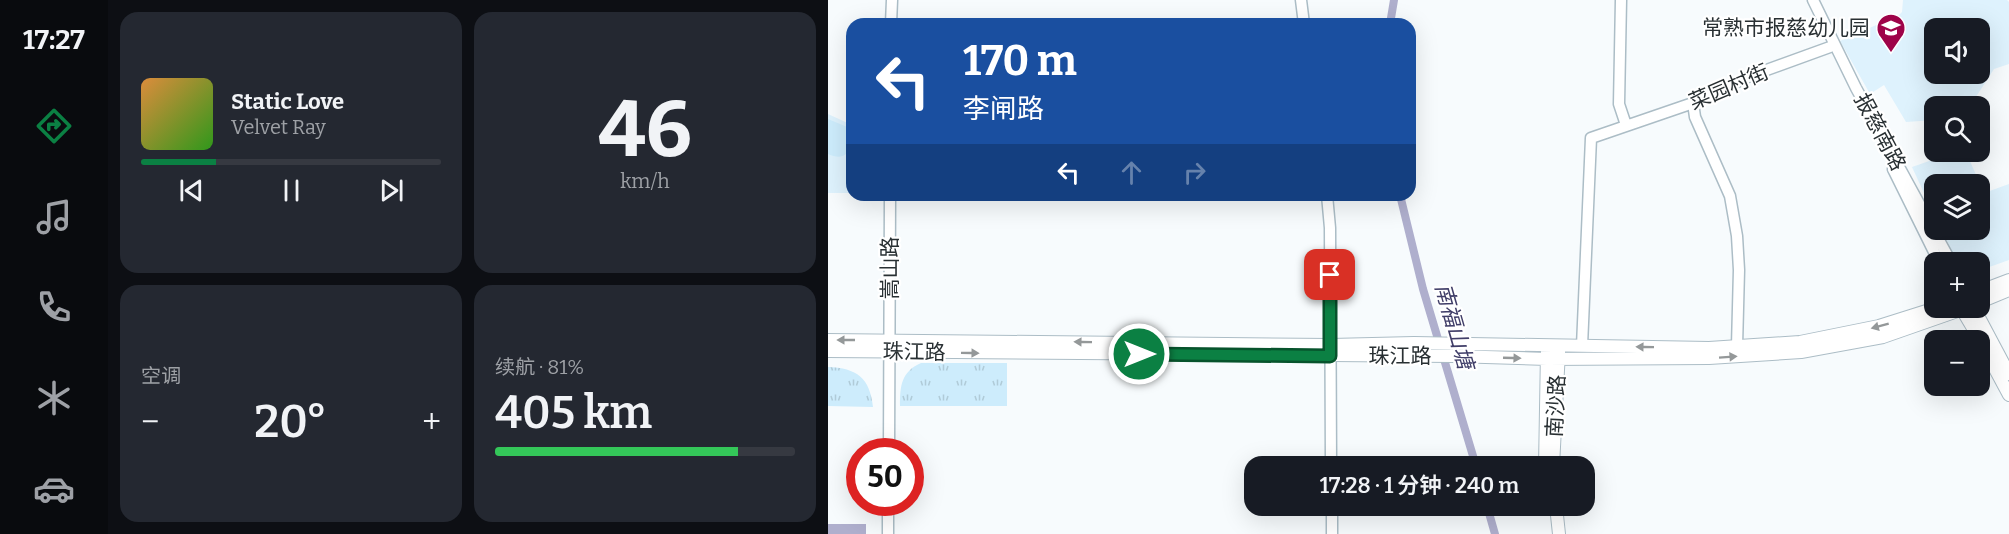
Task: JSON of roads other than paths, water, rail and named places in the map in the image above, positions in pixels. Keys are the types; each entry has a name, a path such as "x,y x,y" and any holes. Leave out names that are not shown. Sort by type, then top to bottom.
{"main road":[{"path":"1990,287 2009,280"},
{"path":"1990,298 2009,290"},
{"name":"珠江路","path":"1553,352 1582,346 1709,348 1800,342 1880,326 1924,312"},
{"name":"珠江路","path":"828,340 889,346 1414,349 1709,358 1801,352 1883,337 1937,318"},
{"path":"1973,318 2009,374"},
{"name":"珠江路","path":"828,351 889,346"},
{"name":"南沙路","path":"1546,456 1553,352"},
{"name":"南沙路","path":"1553,352 1553,456"},
{"path":"1990,360 2009,395"},
{"path":"1549,516 1551,534"},
{"path":"1557,516 1559,534"}],"street":[{"path":"891,18 892,0"},
{"path":"1301,0 1303,18"},
{"path":"1621,0 1619,104 1626,125"},
{"name":"报慈南路","path":"1808,0 1934,252"},
{"name":"报慈南路","path":"1813,0 1862,98 1946,252"},
{"name":"菜园村街","path":"1582,346 1591,138 1693,104 1750,76 1830,47"},
{"path":"1693,104 1695,117 1730,196 1737,236 1737,346"},
{"name":"嵩山路","path":"889,438 890,201"},
{"path":"1327,201 1331,456"},
{"path":"888,516 888,534"},
{"path":"1332,516 1332,534"}],"waterway":[{"name":"南福山塘","path":"1391,18 1394,0"},
{"name":"南福山塘","path":"1401,201 1423,289 1473,456"},
{"name":"南福山塘","path":"1490,516 1495,534"}],"place":[{"name":"常熟市报慈幼儿园","path":"1891,54"}]}
